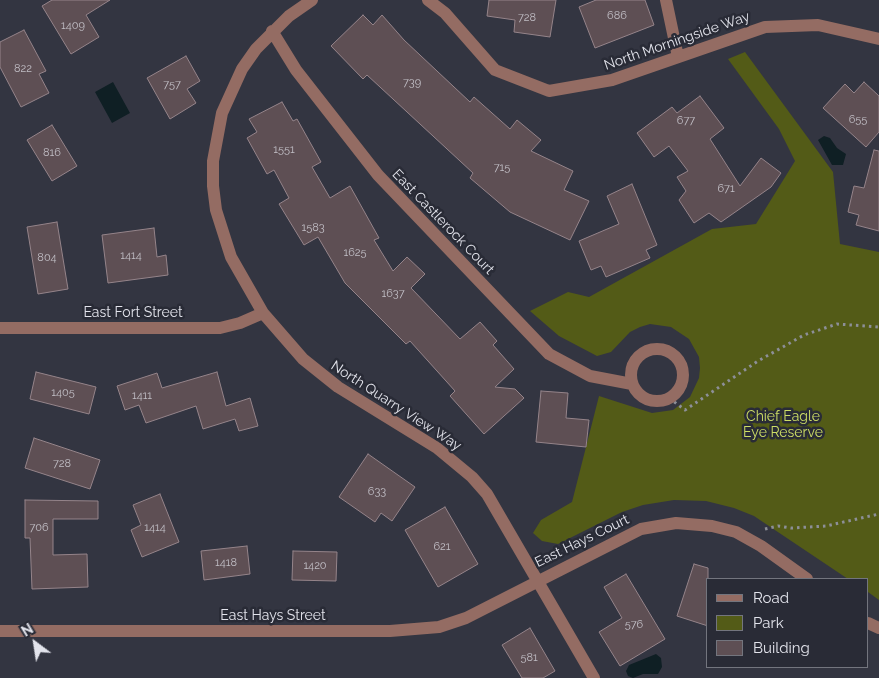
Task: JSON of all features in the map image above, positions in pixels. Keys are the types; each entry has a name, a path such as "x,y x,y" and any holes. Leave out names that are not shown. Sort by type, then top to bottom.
{"street":[{"name":"North Quarry View Way","path":"312,0 272,31 251,55 231,90 222,113 213,161 214,194 223,234 231,257 263,312 287,342 320,374 437,448 472,477 487,494 535,581 594,678"},
{"name":"North Morningside Way","path":"428,0 446,13 495,70 549,91 612,80 765,27 818,25 879,39"},
{"path":"666,0 678,58"},
{"name":"East Castlerock Court","path":"272,31 296,70 378,175 549,354 590,376 632,384"},
{"name":"East Fort Street","path":"0,328 220,328 240,323 263,312"},
{"path":"652,349 667,351 679,361 683,375 681,385 669,398 656,401 646,399 638,393 632,384 630,374 638,356 652,349"},
{"name":"East Hays Court","path":"535,581 641,529 676,523 712,526 736,532 806,578"},
{"name":"East Hays Street","path":"0,631 412,630 439,626 466,618 535,581"}],"path":[{"path":"669,398 685,410 758,361 804,335 837,324 879,327"},
{"path":"750,540 761,530 778,526 791,528 826,526 879,514"}],"green space":[{"name":"Chief Eagle Eye Reserve","path":"745,52 833,172 840,244 879,252 879,600 869,593 869,578 847,578 754,516 734,508 706,501 674,500 643,505 622,512 558,544 542,541 533,533 541,520 572,502 599,396 652,413 673,410 690,397 699,378 700,368 699,357 689,339 671,327 650,324 640,327 630,332 611,352 597,356 559,336 530,311 568,292 589,297 712,229 756,224 795,161 779,129 728,59"}],"shaded area":[{"path":"113,82 130,113 112,123 95,92"},
{"path":"824,136 830,138 837,148 846,154 843,165 832,165 818,140"},
{"path":"656,654 661,658 662,667 658,674 643,674 633,678 628,676 626,671 629,665"}],"building":[{"path":"52,0 110,0 86,15 99,37 71,54 42,6"},
{"path":"489,0 556,0 550,37 514,32 515,20 487,16"},
{"path":"596,0 645,0 654,25 595,48 579,7"},
{"path":"363,15 373,25 382,15 404,40 470,102 474,97 510,129 517,120 541,140 531,151 573,171 564,190 589,201 570,240 510,212 470,178 473,173 367,75 363,79 331,46"},
{"path":"24,30 46,71 39,74 49,93 21,107 0,67 0,42"},
{"path":"186,56 200,81 187,89 196,103 170,119 147,78"},
{"path":"864,82 879,96 879,132 866,147 823,108 845,84 854,93"},
{"path":"700,96 724,128 710,139 740,186 761,158 781,173 771,187 721,222 709,213 694,223 679,200 686,191 677,177 688,171 669,146 654,157 637,133 672,107 677,113"},
{"path":"282,102 293,121 297,119 321,162 312,167 330,198 350,186 379,238 374,240 393,271 407,257 425,274 411,288 460,339 480,322 497,341 493,345 514,369 495,387 515,389 524,398 484,434 450,396 455,391 410,341 406,344 345,283 318,237 304,245 279,204 289,198 274,170 267,174 247,138 257,132 249,119"},
{"path":"52,125 77,166 52,181 27,140"},
{"path":"874,150 879,151 879,231 856,225 859,215 848,212 854,186 864,188"},
{"path":"632,184 657,245 646,250 650,258 606,277 601,266 591,270 579,241 619,224 607,196"},
{"path":"57,222 68,289 38,294 27,227"},
{"path":"154,228 157,257 166,255 168,275 108,283 102,235"},
{"path":"36,372 96,387 89,414 30,399"},
{"path":"217,372 226,406 250,398 258,426 239,431 235,419 203,429 196,406 146,423 139,405 125,410 117,386 157,373 162,388"},
{"path":"541,391 568,393 566,418 589,420 586,447 536,442"},
{"path":"34,438 100,460 90,489 25,468"},
{"path":"368,454 415,487 392,521 381,513 375,522 339,497"},
{"path":"160,494 179,542 142,557 131,530 141,525 133,505"},
{"path":"25,500 98,501 98,519 53,519 53,555 87,554 88,587 32,589 30,538 25,538"},
{"path":"445,507 478,564 438,587 405,530"},
{"path":"247,546 250,574 204,580 201,551"},
{"path":"293,551 337,552 336,581 292,580"},
{"path":"694,564 708,568 708,578 706,578 706,625 677,616"},
{"path":"626,574 665,639 620,666 599,632 622,618 604,587"},
{"path":"530,628 555,671 543,678 522,678 502,645"}]}
